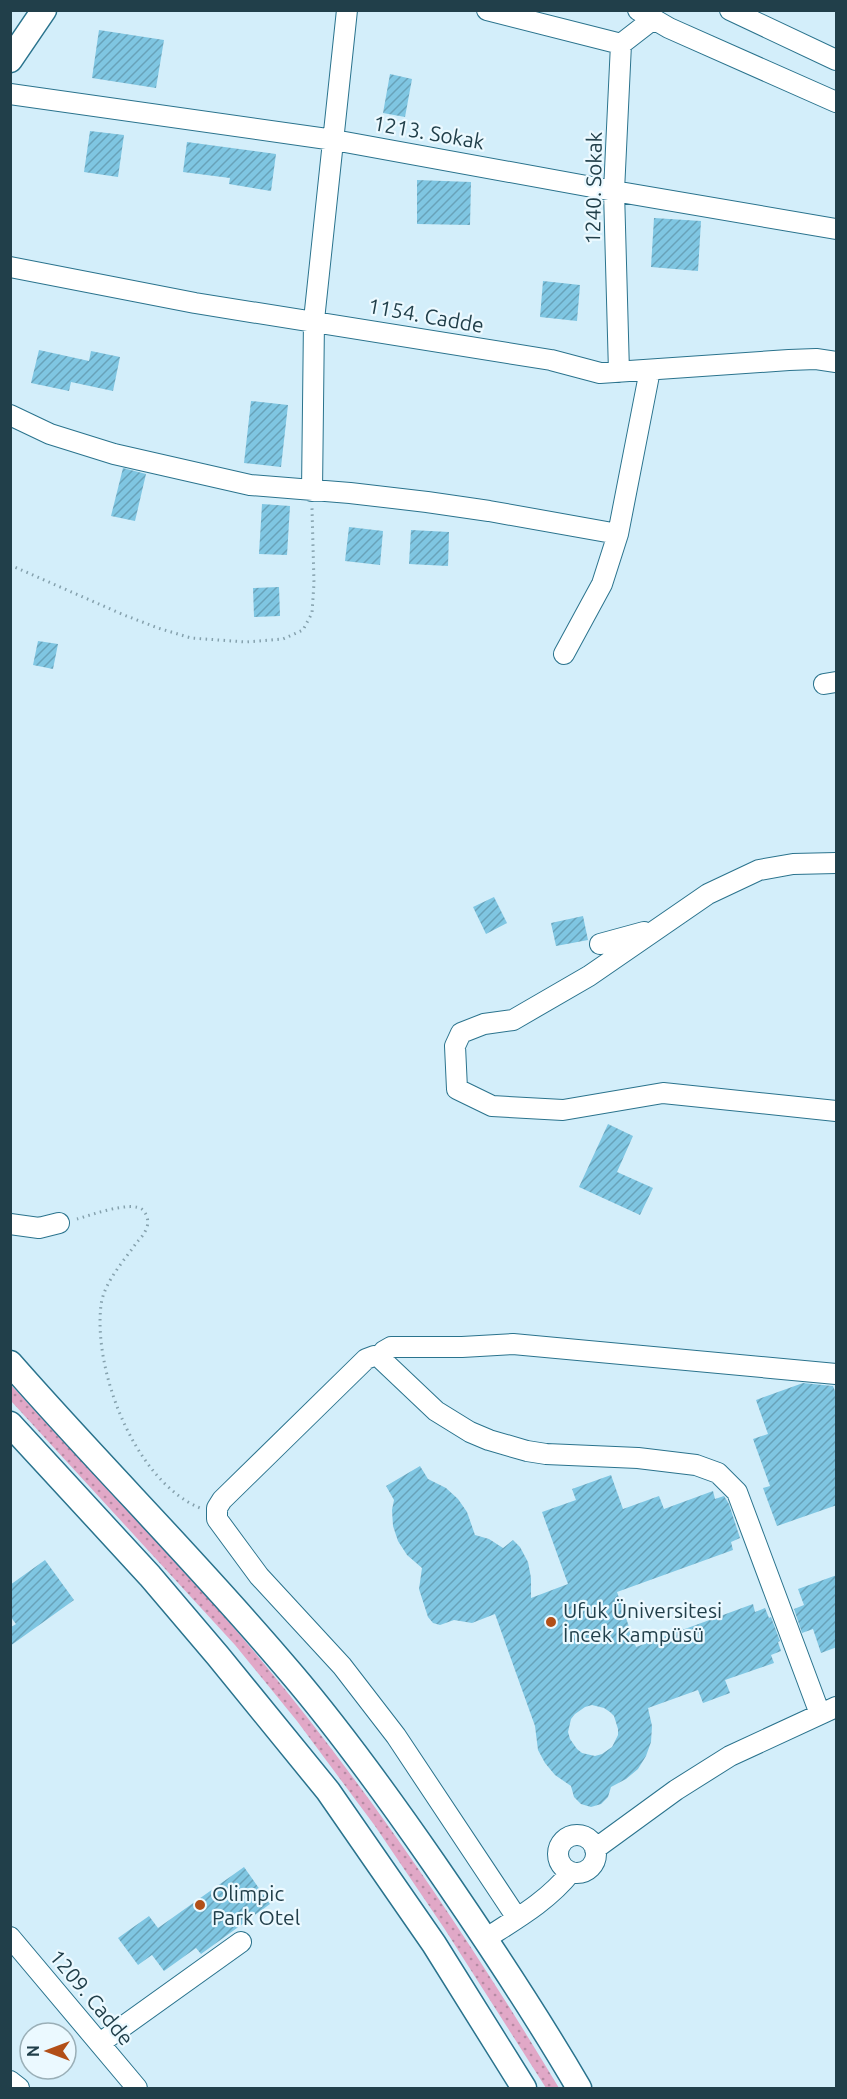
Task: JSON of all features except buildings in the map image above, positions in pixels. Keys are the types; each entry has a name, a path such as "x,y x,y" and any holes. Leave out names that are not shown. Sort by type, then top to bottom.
{"main road":[{"path":"10,60 44,10"},
{"path":"10,1363 291,1672 400,1815 485,1939 579,2088"},
{"path":"10,1424 150,1576 328,1791 434,1944 524,2088"}],"street":[{"path":"312,491 314,320 347,10"},
{"path":"487,10 621,44 645,15 837,102"},
{"path":"730,10 837,60"},
{"name":"1240. Sokak","path":"619,372 614,191 621,44"},
{"name":"1213. Sokak","path":"10,94 334,140 837,229"},
{"name":"1154. Cadde","path":"10,267 195,303 314,320 551,360 600,372 789,360 816,359 837,362"},
{"path":"564,654 602,584 618,534 650,370"},
{"path":"10,415 50,434 114,454 250,485 350,493 458,506 618,534"},
{"path":"837,863 793,864 759,870 708,894 589,976 513,1020 484,1024 461,1033 454,1046 457,1089 492,1106 563,1110 663,1093 837,1111"},
{"path":"600,944 664,925"},
{"path":"10,1224 39,1228 59,1223"},
{"path":"379,1357 391,1347 513,1344 837,1374"},
{"path":"517,1918 396,1736 342,1666 260,1576 218,1524 216,1512 222,1500 366,1359 379,1357 436,1411 470,1432 489,1440 517,1449 546,1454 627,1457 696,1465 708,1468 726,1479 737,1492 828,1710 761,1740 700,1774 595,1849"},
{"path":"581,1835 592,1842 596,1856 590,1868 578,1873 571,1872 566,1870 558,1860 558,1847 567,1837 581,1835"},
{"path":"485,1939 543,1901 560,1886 571,1872"},
{"name":"1209. Cadde","path":"10,1936 137,2088"},
{"path":"100,2043 241,1942"},
{"path":"10,2081 20,2088"}],"path":[{"path":"10,565 133,618 191,639 246,642 284,639 303,630 312,613 314,583 312,491"},
{"path":"59,1223 130,1206 140,1208 147,1216 147,1229 105,1288 101,1305 101,1327 106,1371 123,1421 136,1448 148,1464 186,1500 205,1510 216,1512"}],"shaded area":[{"path":"11,1385 200,1589 302,1711 381,1815 455,1923 559,2088 546,2088 444,1928 375,1826 297,1721 235,1645 11,1401"}],"place":[{"name":"Ufuk Üniversitesi İncek Kampüsü","path":"551,1622"},
{"name":"Olimpic Park Otel","path":"200,1905"}]}
